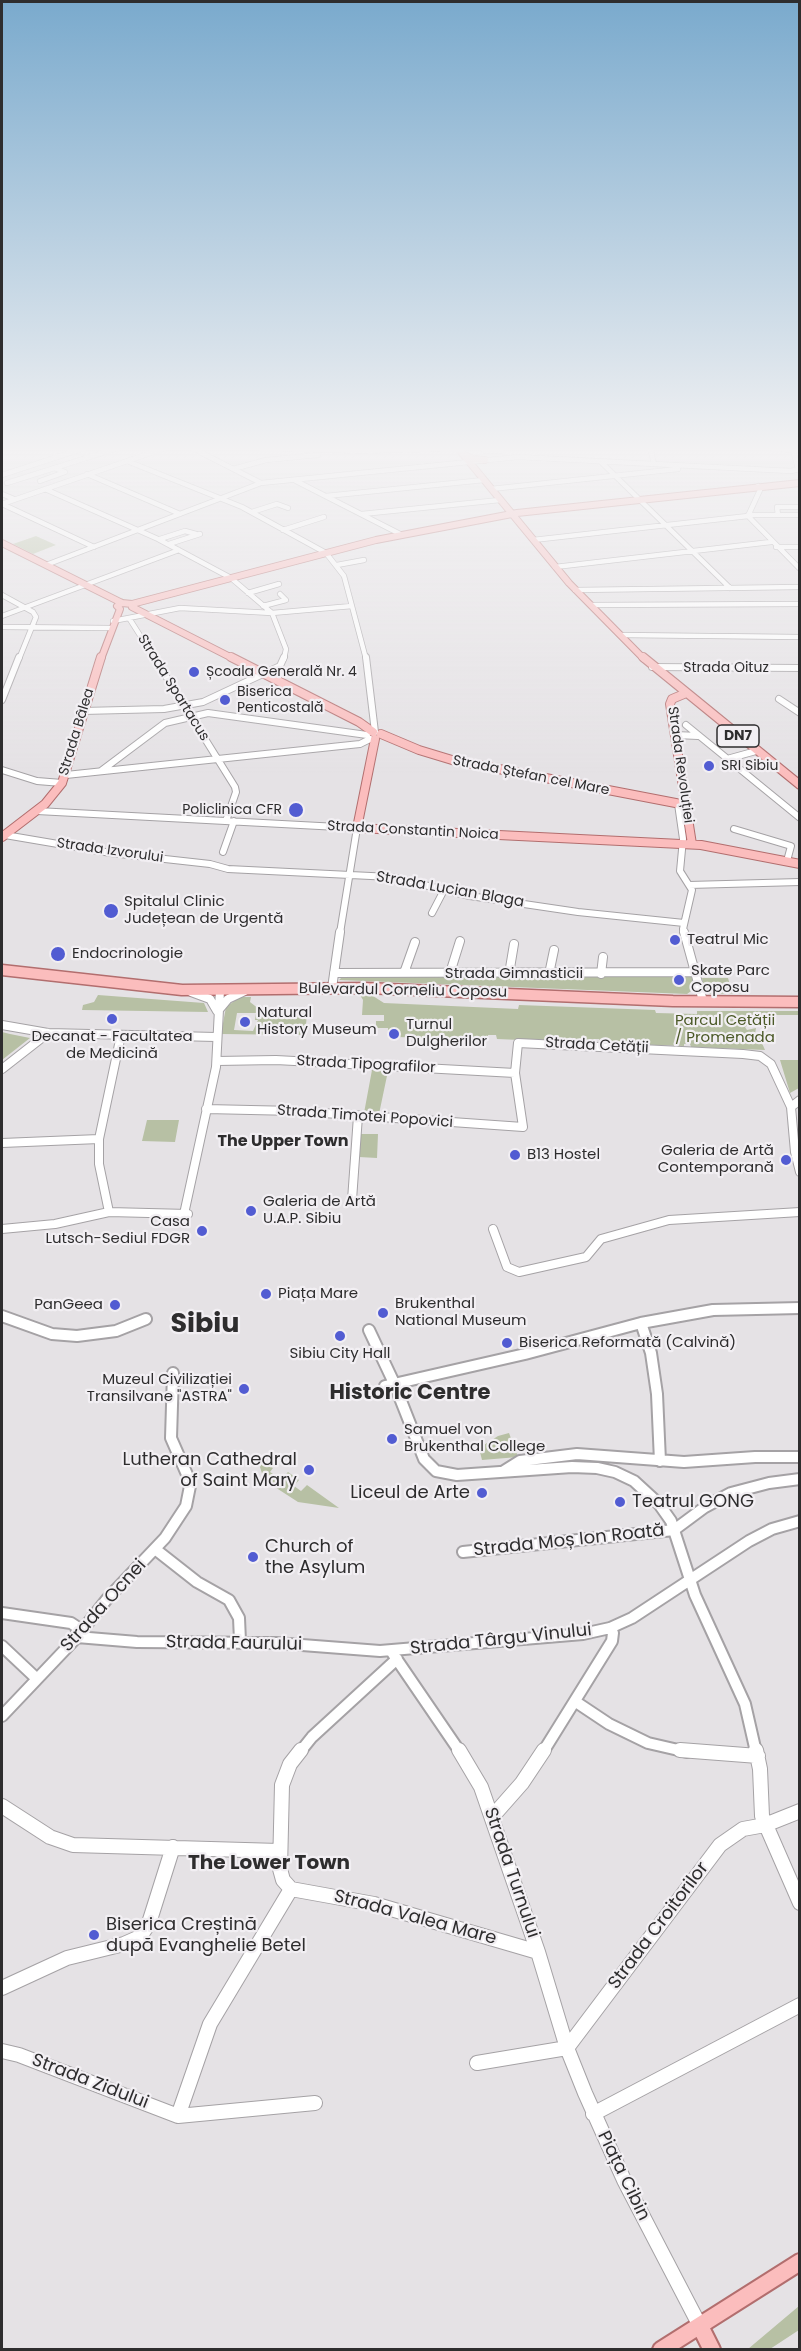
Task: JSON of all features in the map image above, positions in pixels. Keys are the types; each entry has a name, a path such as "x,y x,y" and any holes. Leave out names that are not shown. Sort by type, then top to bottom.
{"main road":[{"path":"29,557 88,585 121,606 312,557"},
{"name":"DN7","path":"547,557 575,590 652,667 800,785"},
{"name":"Strada Ștefan cel Mare","path":"132,605 147,615 368,727 373,735 452,760 682,805"},
{"name":"Strada Bâlea","path":"3,837 52,798 64,779 82,711 112,624 121,606"},
{"name":"Strada Revoluției","path":"684,694 672,699 670,704 676,735 682,805 692,844"},
{"path":"357,828 373,748 373,735"},
{"name":"Strada Constantin Noica","path":"357,828 681,843 800,864"},
{"name":"Bulevardul Corneliu Coposu","path":"3,971 182,990 332,988 703,1001 800,1002"},
{"path":"661,2349 707,2340 725,2310 800,2262"}],"street":[{"path":"46,565 68,557"},
{"path":"2,616 162,557"},
{"path":"82,711 164,709 202,702 280,666 285,658 286,649 272,613 231,578 191,557"},
{"path":"329,557 344,576 366,656 373,735"},
{"path":"555,567 642,557"},
{"path":"697,557 730,588"},
{"path":"787,557 800,569"},
{"path":"337,566 364,560"},
{"path":"248,592 279,584"},
{"path":"575,590 800,587"},
{"path":"263,606 286,600 280,594"},
{"path":"2,595 27,608 36,616 2,700"},
{"path":"591,605 800,604"},
{"path":"2,627 112,624 129,618 180,608 272,613 352,606"},
{"name":"Strada Spartacus","path":"129,618 236,789 226,821"},
{"path":"620,635 800,637"},
{"name":"Strada Oituz","path":"652,667 800,668"},
{"path":"779,699 800,713"},
{"path":"101,771 165,723 190,717 221,713 373,735"},
{"path":"686,725 800,818"},
{"path":"360,744 373,735"},
{"path":"676,735 699,736"},
{"path":"2,770 37,781 64,779 101,771 360,744 373,748"},
{"path":"727,759 756,751"},
{"name":"Strada Revoluției","path":"682,805 680,871 690,885"},
{"name":"Strada Constantin Noica","path":"37,811 357,828"},
{"path":"223,852 234,821"},
{"path":"332,988 357,828"},
{"path":"734,830 756,834 791,846 800,846"},
{"name":"Strada Izvorului","path":"3,837 216,865"},
{"path":"787,861 791,846"},
{"name":"Strada Lucian Blaga","path":"216,865 235,869 391,877 444,890 578,912 684,923"},
{"path":"703,1001 686,942 684,923 691,899 690,885 800,882"},
{"path":"432,913 444,890"},
{"path":"450,974 460,941"},
{"path":"404,974 415,942"},
{"path":"509,974 514,944"},
{"path":"549,974 554,951"},
{"path":"601,974 603,957"},
{"name":"Strada Gimnasticii","path":"334,973 694,972"},
{"path":"182,990 210,999 217,1012"},
{"path":"2,1229 48,1225 109,1212 187,1214 217,1061 217,1012 220,990"},
{"path":"217,1012 228,999 246,990"},
{"path":"2,1025 48,1033 216,1037"},
{"path":"2,1069 48,1033"},
{"path":"109,1212 99,1164 99,1139 122,1035"},
{"path":"515,1073 517,1043"},
{"name":"Strada Cetății","path":"517,1043 755,1055 765,1058 771,1064 795,1106 795,1152 800,1172"},
{"name":"Strada Tipografilor","path":"217,1061 276,1060 515,1073"},
{"name":"Strada Timotei Popovici","path":"206,1109 523,1127 515,1073"},
{"path":"795,1106 800,1100"},
{"path":"352,1200 358,1116"},
{"path":"2,1143 99,1139"},
{"path":"493,1229 507,1266 518,1272 586,1257 602,1239 669,1220 800,1212"},
{"path":"390,1384 525,1354 641,1323 713,1310 800,1308"},
{"path":"2,1316 51,1334 77,1336 116,1331 146,1319"},
{"path":"641,1323 651,1353 657,1394 660,1461"},
{"path":"369,1330 390,1384 424,1459 431,1467 449,1475 579,1467 615,1472 634,1481 651,1495 671,1521 690,1579 738,1686 758,1756 761,1810 765,1825 800,1903"},
{"name":"Strada Ocnei","path":"2,1716 77,1637 107,1599 155,1549 181,1515 189,1499 190,1482 171,1438 173,1373"},
{"path":"501,1473 520,1461 561,1455 705,1462 755,1457 800,1457"},
{"path":"674,1530 731,1493 769,1483 800,1479"},
{"name":"Strada Târgu Vinului","path":"394,1655 562,1636 610,1628 632,1618 762,1534 800,1521"},
{"name":"Strada Moș Ion Roată","path":"463,1552 674,1530"},
{"path":"155,1549 197,1582 229,1600 238,1611 240,1641"},
{"path":"2,1613 71,1623 78,1629 77,1637"},
{"path":"492,1816 522,1782 576,1702 612,1641 613,1634 610,1628"},
{"name":"Strada Faurului","path":"77,1637 137,1642 240,1641 394,1655"},
{"path":"2,1646 36,1678"},
{"path":"315,2103 178,2116 210,2024 291,1889 281,1875 279,1851 282,1792 290,1764 312,1737 394,1655"},
{"name":"Strada Turnului","path":"394,1655 473,1772 492,1816 538,1952 567,2048 593,2114"},
{"path":"576,1702 609,1724 648,1743 688,1752 758,1756"},
{"path":"2,1806 50,1837 73,1845 279,1851"},
{"name":"Strada Croitorilor","path":"567,2048 720,1845 743,1829 765,1825 800,1811"},
{"path":"2,1988 67,1958 124,1944 140,1937 149,1923 173,1847"},
{"name":"Strada Valea Mare","path":"291,1889 392,1908 538,1952"},
{"name":"Piața Cibin","path":"707,2340 593,2114 800,2005"},
{"path":"477,2063 567,2048"},
{"name":"Strada Zidului","path":"2,2051 20,2055 178,2116"}],"green space":[{"path":"691,974 694,989 687,994 339,980 344,975"},
{"path":"702,978 728,978 732,992 746,993 709,994 705,991"},
{"path":"98,995 204,1003 208,1012 82,1010 83,1005 94,1002"},
{"name":"Parcul Cetății / Promenada","path":"360,995 373,996 384,1003 518,1009 519,1005 655,1010 656,1013 697,1014 697,1011 799,1011 800,1015 761,1015 745,1027 747,1030 756,1028 755,1034 758,1034 765,1050 691,1047 690,1044 684,1044 684,1046 601,1043 599,1039 594,1039 592,1043 497,1039 496,1035 488,1035 488,1039 395,1037 397,1034 395,1032 388,1035 388,1028 376,1028 376,1021 384,1021 384,1015 362,1015 363,1000"},
{"path":"240,997 251,997 250,1002 264,1013 307,1014 305,1035 221,1034 226,1007","holes":["237,1013 256,1013 255,1020 258,1020 253,1031 234,1030"]},
{"path":"2,1032 10,1034 30,1038 2,1060"},
{"path":"780,1060 799,1060 799,1088 790,1093"},
{"path":"372,1070 388,1071 379,1114 364,1113"},
{"path":"147,1120 179,1120 175,1142 142,1141"},
{"path":"360,1134 378,1134 377,1158 359,1157"},
{"path":"509,1433 518,1457 482,1460 479,1448 498,1436"},
{"path":"263,1461 273,1468 270,1472 281,1479 288,1472 299,1480 294,1486 301,1491 307,1485 339,1508 298,1502 264,1480 260,1467"},
{"path":"799,2306 799,2330 770,2349 748,2349"}],"place":[{"name":"Școala Generală Nr. 4","path":"194,672"},
{"name":"Biserica Penticostală","path":"225,700"},
{"name":"SRI Sibiu","path":"709,766"},
{"name":"Policlinica CFR","path":"296,810"},
{"name":"Spitalul Clinic Județean de Urgentă","path":"111,911"},
{"name":"Teatrul Mic","path":"675,940"},
{"name":"Endocrinologie","path":"58,954"},
{"name":"Skate Parc Coposu","path":"679,980"},
{"name":"Decanat - Facultatea de Medicină","path":"112,1019"},
{"name":"Natural History Museum","path":"245,1022"},
{"name":"Turnul Dulgherilor","path":"394,1034"},
{"name":"B13 Hostel","path":"515,1155"},
{"name":"Galeria de Artă Contemporană","path":"786,1160"},
{"name":"Galeria de Artă U.A.P. Sibiu","path":"251,1211"},
{"name":"Casa Lutsch-Sediul FDGR","path":"202,1231"},
{"name":"Piața Mare","path":"266,1294"},
{"name":"PanGeea","path":"115,1305"},
{"name":"Brukenthal National Museum","path":"383,1313"},
{"name":"Sibiu City Hall","path":"340,1336"},
{"name":"Biserica Reformată (Calvină)","path":"507,1343"},
{"name":"Muzeul Civilizației Transilvane \"ASTRA\"","path":"244,1389"},
{"name":"Samuel von Brukenthal College","path":"392,1439"},
{"name":"Lutheran Cathedral of Saint Mary","path":"309,1470"},
{"name":"Liceul de Arte","path":"482,1493"},
{"name":"Teatrul GONG","path":"620,1502"},
{"name":"Church of the Asylum","path":"253,1557"},
{"name":"Biserica Creștină după Evanghelie Betel","path":"94,1935"}],"district":[{"name":"The Upper Town","path":"283,1142"},
{"name":"Sibiu","path":"205,1325"},
{"name":"Historic Centre","path":"410,1394"},
{"name":"The Lower Town","path":"269,1864"}]}
